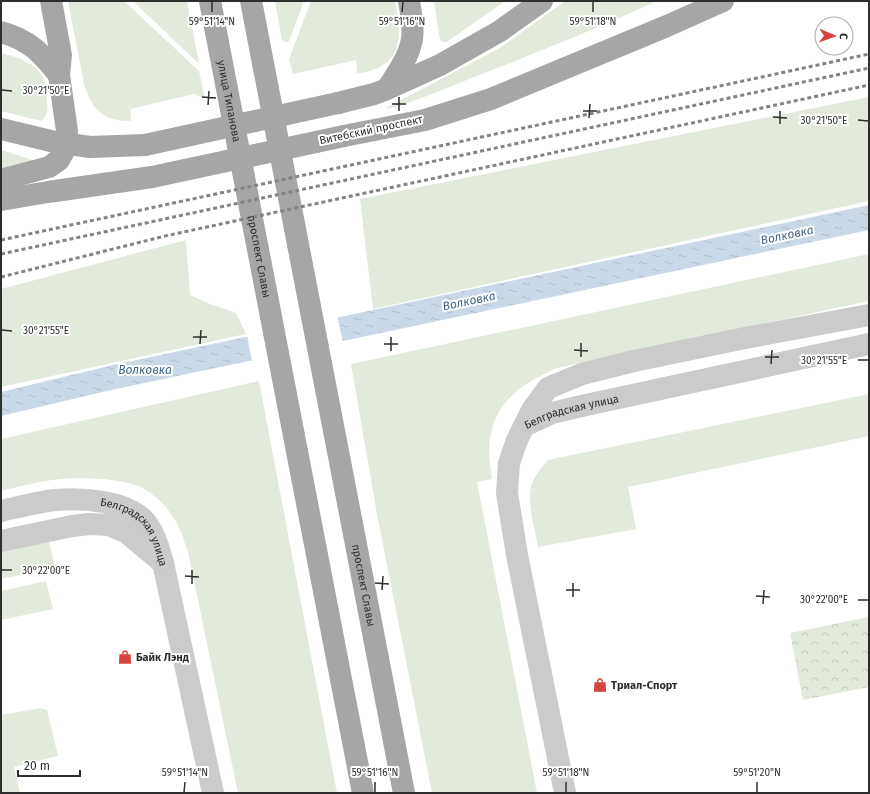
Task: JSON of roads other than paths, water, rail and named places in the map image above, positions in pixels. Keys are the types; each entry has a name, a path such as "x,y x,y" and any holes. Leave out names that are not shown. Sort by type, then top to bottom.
{"main road":[{"path":"1,180 44,169 53,165 63,154 67,143 60,75 61,55 51,1"},
{"name":"улица Типанова","path":"210,1 248,202"},
{"name":"проспект Славы","path":"251,1 404,793"},
{"path":"388,90 407,55 412,38 412,16 409,1"},
{"path":"1,129 67,143 96,147 145,145 338,103 388,90 440,65 500,31 542,1"},
{"name":"Витебский проспект","path":"1,200 152,177 424,120 492,99 723,1"},
{"path":"1,32 14,36 33,46 60,75"},
{"name":"проспект Славы","path":"248,202 284,380 363,793"}],"street":[{"name":"Белградская улица","path":"524,426 532,410 548,388 582,374 634,361 738,339 869,315"},
{"name":"Белградская улица","path":"524,426 552,414 586,405 869,344"},
{"path":"524,426 517,440 509,463 506,484 508,503 565,793"},
{"name":"Белградская улица","path":"1,511 56,500 105,502 129,509 145,521 155,538 163,563"},
{"name":"Белградская улица","path":"1,541 72,526 89,524 109,525 127,533 163,563"},
{"path":"163,563 213,793"}],"water":[{"name":"Волковка","path":"869,205 869,230 111,390 1,416 1,392 113,365"}],"railway":[{"path":"1,240 869,54"},
{"path":"1,254 869,68"},
{"path":"1,277 165,236 869,85"}],"place":[{"name":"Байк Лэнд","path":"125,657"},
{"name":"Триал-Спорт","path":"600,685"}]}
